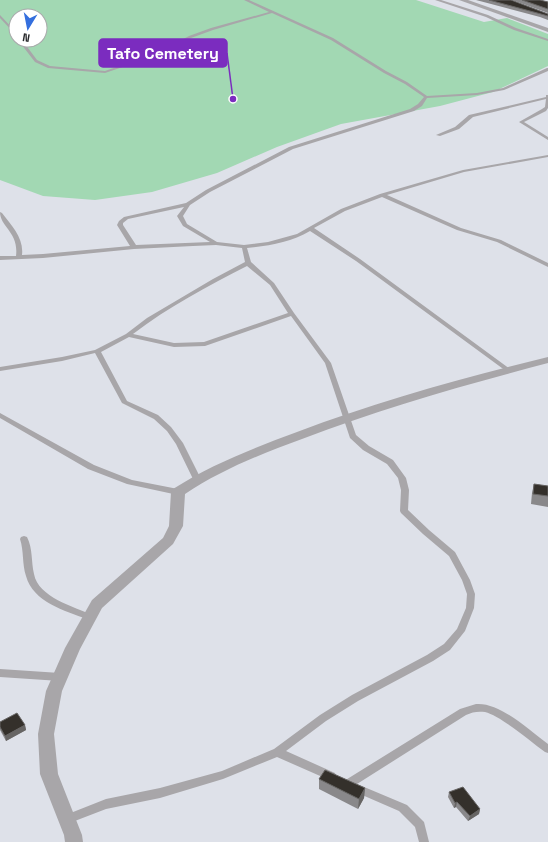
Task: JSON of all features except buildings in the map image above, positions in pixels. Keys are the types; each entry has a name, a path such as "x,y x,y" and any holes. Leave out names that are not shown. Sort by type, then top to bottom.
{"street":[{"path":"463,0 548,30"},
{"path":"74,842 67,819 49,774 46,734 54,691 72,648 98,604 168,540 176,526 178,492 197,479 245,456 346,418 508,370 548,360"}],"lane":[{"path":"246,0 332,40 384,72 406,83 426,97 477,94 504,89 548,69"},
{"path":"438,0 548,40"},
{"path":"26,48 36,61 49,68 105,72 160,53 190,37 212,29 272,12"},
{"path":"0,16 8,25"},
{"path":"134,247 120,225 126,218 188,204 240,174 291,148 412,110 420,105 426,97"},
{"path":"438,135 457,128 470,116 547,97 548,103 544,110 521,122 548,139"},
{"path":"0,258 43,256 134,247 216,243 244,247 283,240 310,228 361,201 382,194 463,171 547,156"},
{"path":"382,194 459,229 499,240 548,265"},
{"path":"188,204 180,216 185,225 216,243"},
{"path":"0,214 20,241 21,247 19,256"},
{"path":"310,228 358,260 508,370"},
{"path":"67,819 106,804 160,793 222,775 276,752 329,714 355,698 430,658 447,647 461,631 470,608 471,594 466,580 452,554 404,511 405,490 402,478 390,462 366,448 353,436 328,363 272,284 248,263 244,247"},
{"path":"0,369 62,359 98,351 128,335 149,319 248,263"},
{"path":"128,335 174,345 205,344 292,314"},
{"path":"98,351 124,402 156,417 169,429 179,443 197,479"},
{"path":"0,415 92,467 130,482 178,492"},
{"path":"24,539 29,552 30,574 33,584 42,594 65,608 90,617"},
{"path":"0,673 60,678"},
{"path":"348,784 463,712 474,708 485,708 495,712 548,749"},
{"path":"276,752 403,808 420,825 424,842"}],"green space":[{"path":"0,0 416,0 484,22 507,18 548,34 548,66 493,92 440,106 341,124 277,147 217,173 152,192 95,200 43,196 0,180"}],"place":[{"name":"Tafo Cemetery","path":"233,99"}]}
